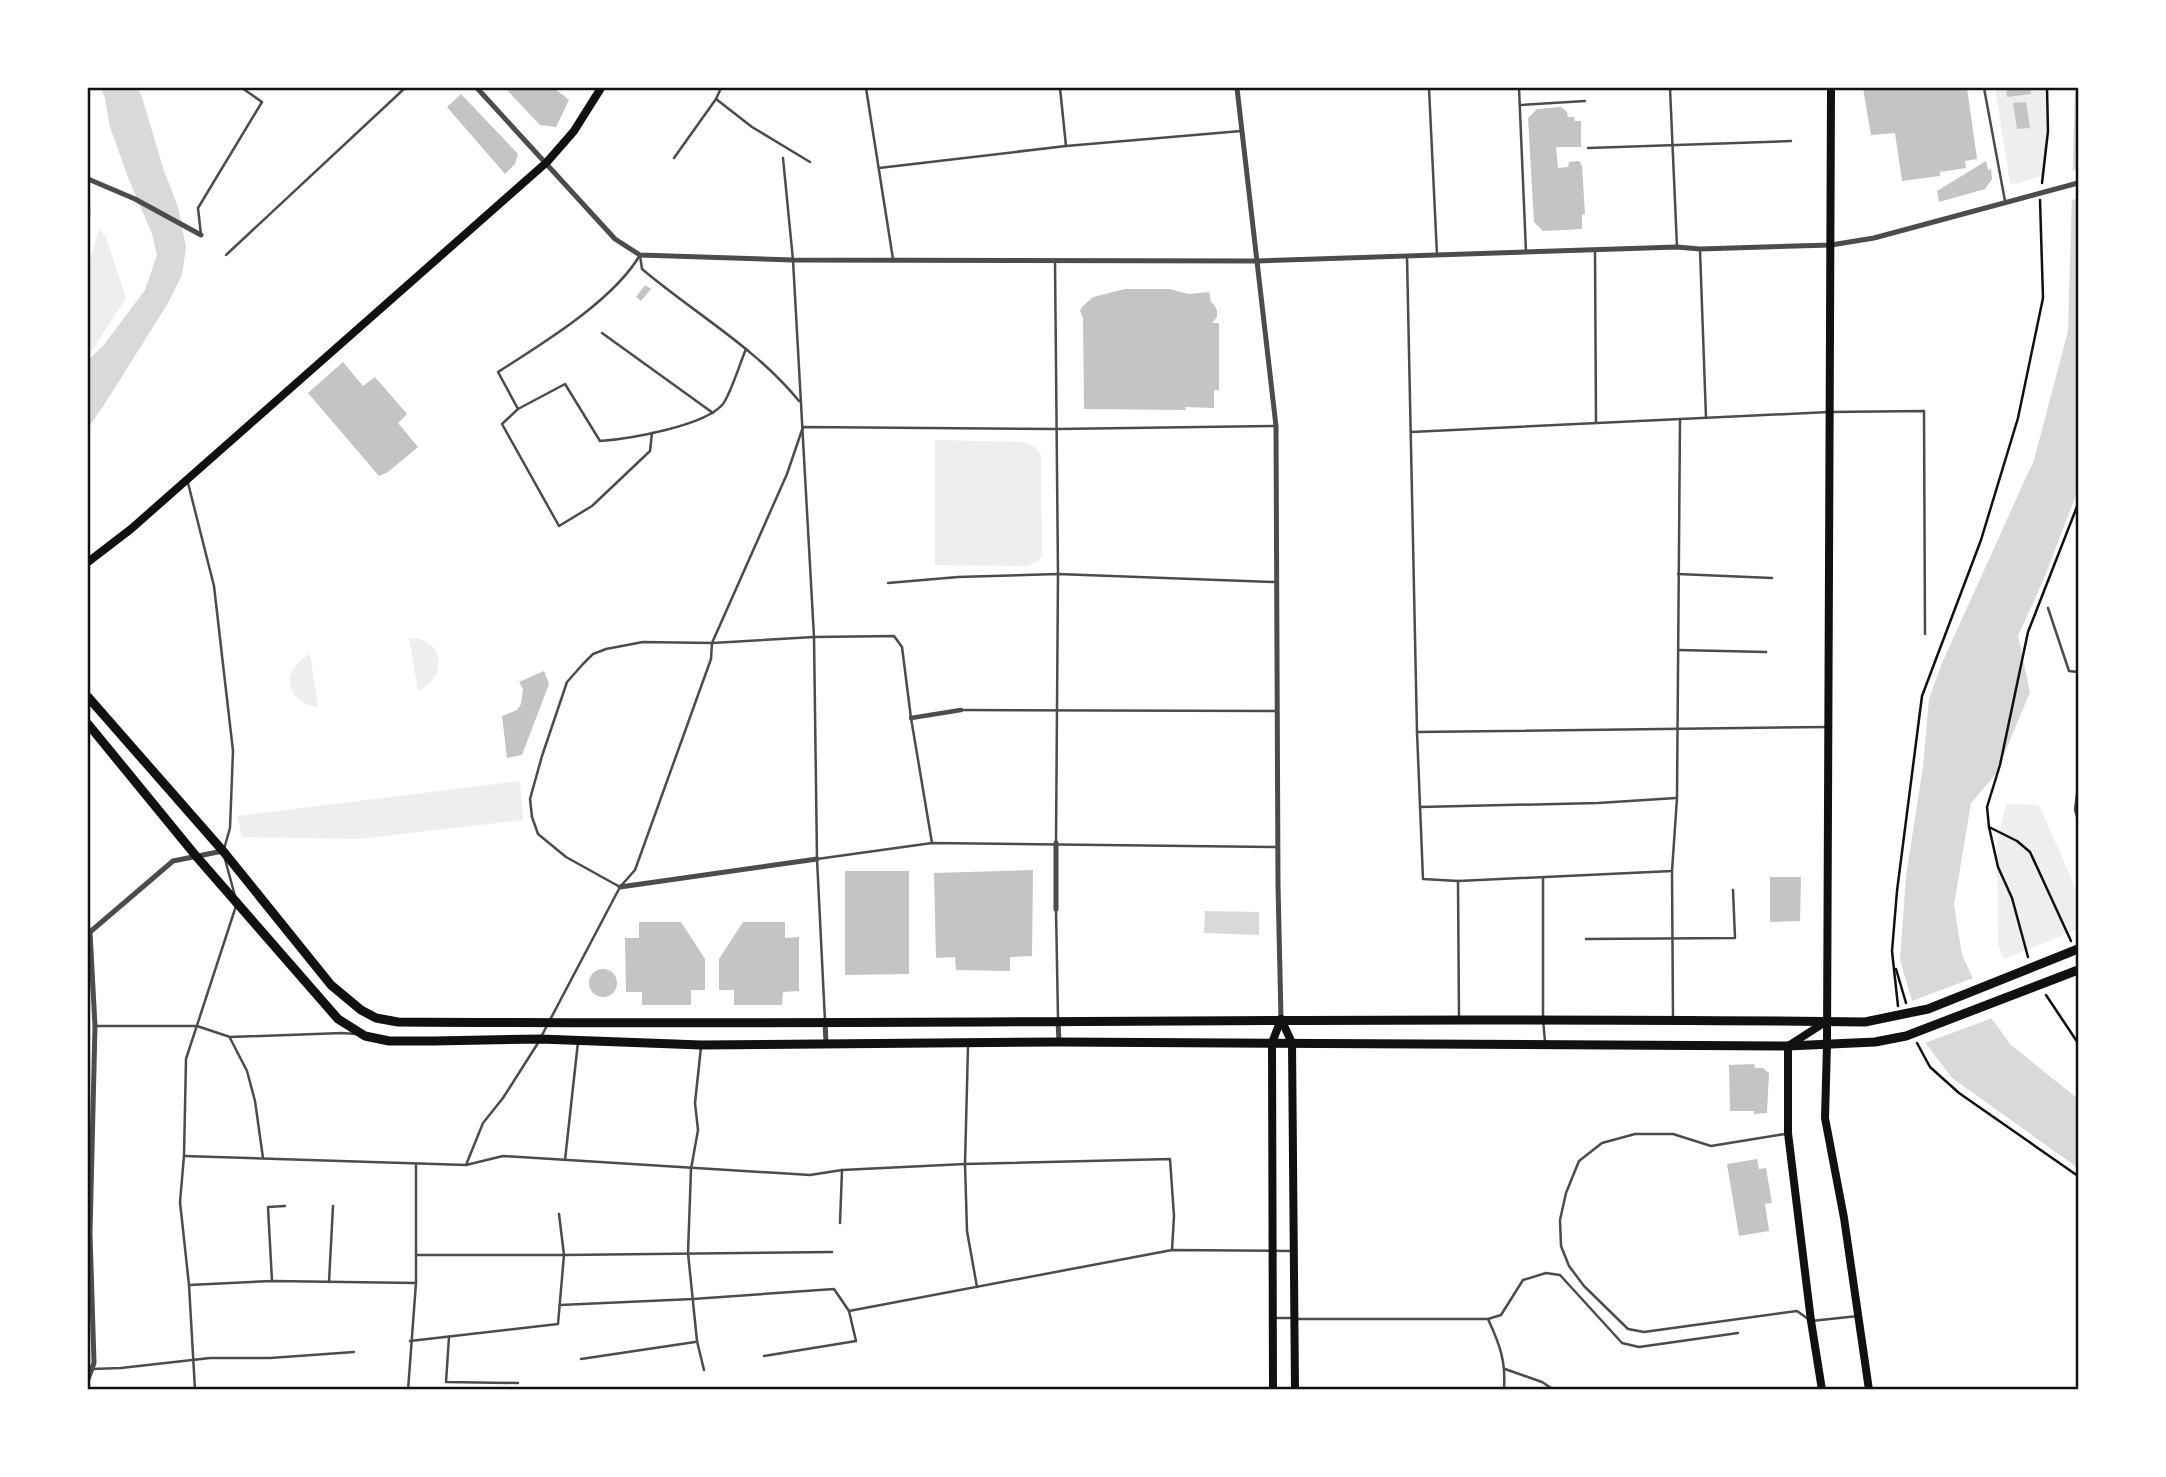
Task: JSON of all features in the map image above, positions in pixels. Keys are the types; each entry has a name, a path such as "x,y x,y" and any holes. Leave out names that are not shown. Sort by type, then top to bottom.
{"main road":[{"path":"88,562 131,529 547,162 574,131 601,88"},
{"path":"1830,88 1829,727 1825,1118 1844,1218 1869,1390"},
{"path":"88,696 223,851 331,985 361,1010 376,1018 398,1022 1281,1019 1865,1022 1928,1009 2031,964 2077,949"},
{"path":"88,724 196,856 338,1019 365,1036 390,1041 540,1040 701,1045 1059,1042 1788,1046 1875,1042 1910,1035 2043,988 2078,970"},
{"path":"1273,1390 1272,1043 1281,1019"},
{"path":"1281,1019 1292,1043 1295,1390"},
{"path":"1788,1046 1827,1021"},
{"path":"1788,1046 1788,1133 1822,1390"}],"street":[{"path":"477,88 615,239 639,255 793,260 1257,261 1677,247 1700,249 1831,245 1874,238 2078,183"},
{"path":"1237,88 1276,426 1281,1019"},
{"path":"88,179 135,199 201,235"},
{"path":"911,718 961,710"},
{"path":"1056,844 1056,909"},
{"path":"88,1379 94,1363 89,1233 94,1026 88,931 173,861 223,851"},
{"path":"620,887 817,859"},
{"path":"1058,1020 1059,1042"},
{"path":"825,1022 826,1043"}],"lane":[{"path":"201,235 198,208 262,102 242,88"},
{"path":"226,256 405,88"},
{"path":"674,158 721,88"},
{"path":"866,88 893,259"},
{"path":"1060,88 1066,146"},
{"path":"1429,88 1437,255"},
{"path":"1519,88 1526,252"},
{"path":"1671,88 1677,247"},
{"path":"1984,88 2005,203"},
{"path":"716,99 752,127 810,162"},
{"path":"1520,105 1584,101"},
{"path":"879,168 1066,146 1241,131"},
{"path":"1588,148 1791,141"},
{"path":"783,158 793,260 814,637 817,859 825,1022"},
{"path":"88,185 88,237"},
{"path":"1700,249 1706,418"},
{"path":"1595,250 1596,423"},
{"path":"639,255 642,270 746,349 784,382 801,403"},
{"path":"518,409 498,372 586,312 630,272 639,255"},
{"path":"1407,255 1417,732 1423,879 1458,881 1672,871"},
{"path":"1055,261 1058,574 1056,844"},
{"path":"602,333 713,413"},
{"path":"652,433 650,452 592,506 559,526 502,424 518,409 565,384 600,442 668,430 713,413 724,402 746,349"},
{"path":"1411,432 1829,412 1924,411 1925,634"},
{"path":"1673,1020 1672,871 1677,798 1680,419"},
{"path":"803,426 1057,429 1276,426"},
{"path":"466,1164 483,1123 540,1040 620,887 635,870 711,659 712,643 787,474 803,426"},
{"path":"187,480 214,586 233,751 230,828 223,851 237,903 187,1059 180,1202 189,1285 195,1390"},
{"path":"888,583 958,577 1058,574 1278,582"},
{"path":"1678,574 1772,578"},
{"path":"2048,608 2069,671 2078,672"},
{"path":"620,887 566,857 538,834 530,799 566,682 593,654 643,642 712,643 894,636 902,648 932,843"},
{"path":"1678,650 1766,652"},
{"path":"961,710 1278,711"},
{"path":"1417,732 1829,727"},
{"path":"2078,786 2075,810 2078,821"},
{"path":"1420,807 1598,803 1677,798"},
{"path":"817,859 932,843 1279,847"},
{"path":"1543,878 1545,1045"},
{"path":"1458,881 1459,1020"},
{"path":"1586,939 1735,937 1733,890"},
{"path":"1056,909 1058,1020"},
{"path":"94,1026 197,1026 230,1037 342,1033 365,1036"},
{"path":"230,1037 247,1071 255,1101 263,1158"},
{"path":"565,1160 578,1041"},
{"path":"968,1043 965,1164 967,1231 977,1287"},
{"path":"701,1045 695,1103 698,1130 691,1169 688,1253 697,1341 704,1370"},
{"path":"1788,1133 1711,1146 1673,1135 1635,1133 1602,1143 1579,1161 1566,1193 1560,1220 1561,1246 1569,1266 1584,1286 1628,1329 1644,1332 1797,1311 1811,1321 1858,1316"},
{"path":"184,1156 416,1164 466,1164 503,1156 810,1175 842,1170 965,1164 1170,1159 1174,1216 1172,1250"},
{"path":"408,1390 416,1283 416,1164"},
{"path":"840,1223 842,1170"},
{"path":"272,1282 268,1207 285,1206"},
{"path":"329,1282 332,1206"},
{"path":"410,1341 558,1324 564,1255 559,1214"},
{"path":"849,1311 1172,1250 1295,1251"},
{"path":"416,1255 832,1252"},
{"path":"1272,1317 1488,1319 1501,1315 1522,1280 1546,1273 1560,1275 1622,1343 1639,1347 1738,1333"},
{"path":"189,1285 272,1282 416,1283"},
{"path":"560,1305 834,1289 849,1311 856,1341 764,1356"},
{"path":"1488,1319 1500,1345 1505,1370 1504,1390"},
{"path":"449,1337 446,1382 518,1383"},
{"path":"581,1359 697,1341"},
{"path":"92,1369 209,1358 270,1358 354,1352"},
{"path":"1505,1370 1542,1382 1553,1390"}],"path":[{"path":"1903,1013 1892,951 1922,696 1981,540 2018,418 2043,298 2040,194 2048,131 2047,88"},
{"path":"2031,964 2012,898 1998,867 1987,807 2000,765 2028,632 2078,504"},
{"path":"1989,827 2017,841 2030,852 2077,949"},
{"path":"1893,959 1903,1013"},
{"path":"2043,988 2078,1043"},
{"path":"1910,1035 1930,1067 1959,1093 2078,1176"}],"shaded area":[{"path":"101,88 137,88 141,94 164,171 178,207 186,247 182,275 168,303 88,428 88,360 103,346 145,290 157,255 152,234 110,127"},
{"path":"1995,88 2047,88 2045,175 2010,183"},
{"path":"2075,88 2078,88 2078,490 2043,581 2018,636 2030,692 1996,774 1971,803 1954,905 1962,955 1992,1019 2011,1045 2078,1099 2078,1168 1952,1078 1924,1041 1900,960 1906,876 1923,766 1929,699 1942,663 2034,460 2068,331"},
{"path":"99,229 106,237 126,298 88,357 88,267"},
{"path":"935,440 1024,442 1036,449 1041,456 1042,557 1029,566 935,565"},
{"path":"409,638 421,639 430,644 438,659 435,677 418,691"},
{"path":"310,654 318,707 298,699 290,685 294,668"},
{"path":"520,781 523,820 358,839 242,837 237,816"},
{"path":"2006,804 2039,805 2078,894 2078,929 2004,959 1998,945 1997,842"},
{"path":"1205,911 1259,912 1259,935 1204,933"}],"pier":[{"path":"2078,169 2078,198 2069,201 2069,172"},
{"path":"1976,977 1995,1017 1922,1044 1909,1002"}],"building":[{"path":"505,88 554,88 569,100 556,127 540,125"},
{"path":"1863,88 1967,88 1977,159 1965,161 1966,168 1940,172 1940,176 1902,181 1895,133 1871,135"},
{"path":"2006,88 2030,88 2031,94 2007,97"},
{"path":"461,94 518,154 515,164 505,174 447,107"},
{"path":"2026,102 2030,128 2017,129 2013,103"},
{"path":"1561,107 1568,117 1581,121 1581,147 1556,147 1558,168 1568,167 1569,162 1579,161 1582,166 1585,214 1582,215 1582,229 1543,231 1534,222 1528,118 1537,109"},
{"path":"1986,161 1988,170 1991,169 1992,179 1985,189 1939,202 1937,191"},
{"path":"645,285 651,289 641,301 636,297"},
{"path":"1125,289 1169,289 1189,294 1209,292 1217,311 1217,317 1212,323 1219,323 1219,390 1214,390 1214,408 1084,409 1083,318 1080,311 1093,297"},
{"path":"343,362 363,386 375,377 407,414 398,423 418,447 388,472 379,476 308,393"},
{"path":"544,671 549,684 522,755 507,758 502,716 517,710 521,704 523,689 519,682"},
{"path":"1033,870 1032,956 1010,957 1010,971 956,970 955,957 936,958 934,873"},
{"path":"845,871 909,871 909,974 845,975"},
{"path":"1770,877 1801,877 1800,921 1770,922"},
{"path":"639,922 681,922 705,959 705,990 691,990 691,1005 642,1005 642,992 626,992 625,938 639,938"},
{"path":"743,922 785,922 785,938 799,937 799,991 783,992 782,1005 734,1005 734,990 719,990 719,959"},
{"path":"603,969 613,973 617,983 613,993 603,997 593,993 589,983 593,973"},
{"path":"1754,1064 1755,1068 1763,1068 1769,1073 1767,1113 1730,1111 1729,1065"},
{"path":"1757,1159 1759,1169 1766,1168 1772,1203 1765,1204 1769,1231 1739,1236 1727,1164"}]}
